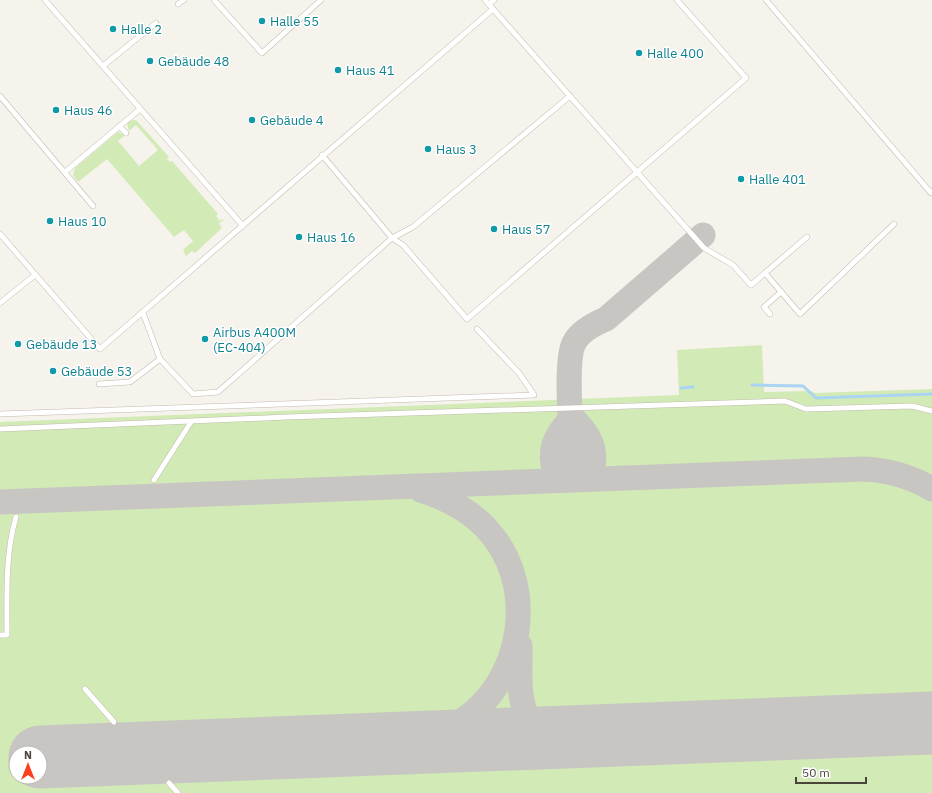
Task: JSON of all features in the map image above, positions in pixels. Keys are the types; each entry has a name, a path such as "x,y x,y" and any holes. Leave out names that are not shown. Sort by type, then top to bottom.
{"lane":[{"path":"45,0 243,226"},
{"path":"178,4 184,0"},
{"path":"214,0 262,53 321,0"},
{"path":"494,0 487,2 704,248 733,265 751,285 807,237"},
{"path":"322,155 392,238 403,245 467,320 746,78 677,0"},
{"path":"766,0 931,193 932,192"},
{"path":"0,234 100,349 243,226 322,155 493,9"},
{"path":"103,66 156,23"},
{"path":"0,96 93,206"},
{"path":"143,313 160,359 193,394 218,392 392,238 413,227 570,96"},
{"path":"65,172 140,109"},
{"path":"119,126 126,133"},
{"path":"765,273 800,314 894,224"},
{"path":"0,303 35,275"},
{"path":"770,314 764,306 781,292"},
{"path":"0,414 534,395 519,373 477,330"},
{"path":"99,384 130,382 160,359"},
{"path":"0,429 191,422 294,416 785,401 806,409 912,406 932,411"},
{"path":"154,480 191,422"},
{"path":"0,635 7,635 11,534 16,517"},
{"path":"85,689 114,722"},
{"path":"168,783 178,793"}],"green space":[{"path":"136,120 169,157 167,159 170,162 172,161 218,214 216,216 220,221 222,219 224,220 219,223 222,228 195,253 192,251 186,256 183,250 193,241 184,230 174,237 107,159 78,182 73,175 75,168 118,132 125,135 118,141 139,166 158,150 136,125 129,131 127,123"},
{"path":"762,345 764,392 811,391 815,393 932,389 932,793 0,793 0,422 679,395 677,350"}],"waterway":[{"path":"752,385 803,386 816,398 932,394"},
{"path":"681,388 693,387"}],"taxiway":[{"path":"588,479 581,476 573,464 569,367 574,343 584,331 606,319 703,235"},
{"path":"571,414 588,437 593,449 594,462 590,474 586,479"},
{"path":"563,480 558,476 552,458 556,439 571,415"},
{"path":"0,502 863,469 899,474 932,489"},
{"path":"388,743 416,739 443,731 460,722 482,704 499,683 510,658 517,631 518,603 513,576 503,551 486,528 472,515 448,501 421,490"},
{"path":"520,646 521,692 526,713 532,722 540,729 570,737"},
{"path":"873,725 904,718 918,713 932,705"}],"runway":[{"path":"48,757 932,723"}],"place":[{"name":"Halle 55","path":"262,21"},
{"name":"Halle 2","path":"113,29"},
{"name":"Halle 400","path":"639,53"},
{"name":"Gebäude 48","path":"150,61"},
{"name":"Haus 41","path":"338,70"},
{"name":"Haus 46","path":"56,110"},
{"name":"Gebäude 4","path":"252,120"},
{"name":"Haus 3","path":"428,149"},
{"name":"Halle 401","path":"741,179"},
{"name":"Haus 10","path":"50,221"},
{"name":"Haus 57","path":"494,229"},
{"name":"Haus 16","path":"299,237"},
{"name":"Airbus A400M (EC-404)","path":"205,339"},
{"name":"Gebäude 13","path":"18,344"},
{"name":"Gebäude 53","path":"53,371"}]}
